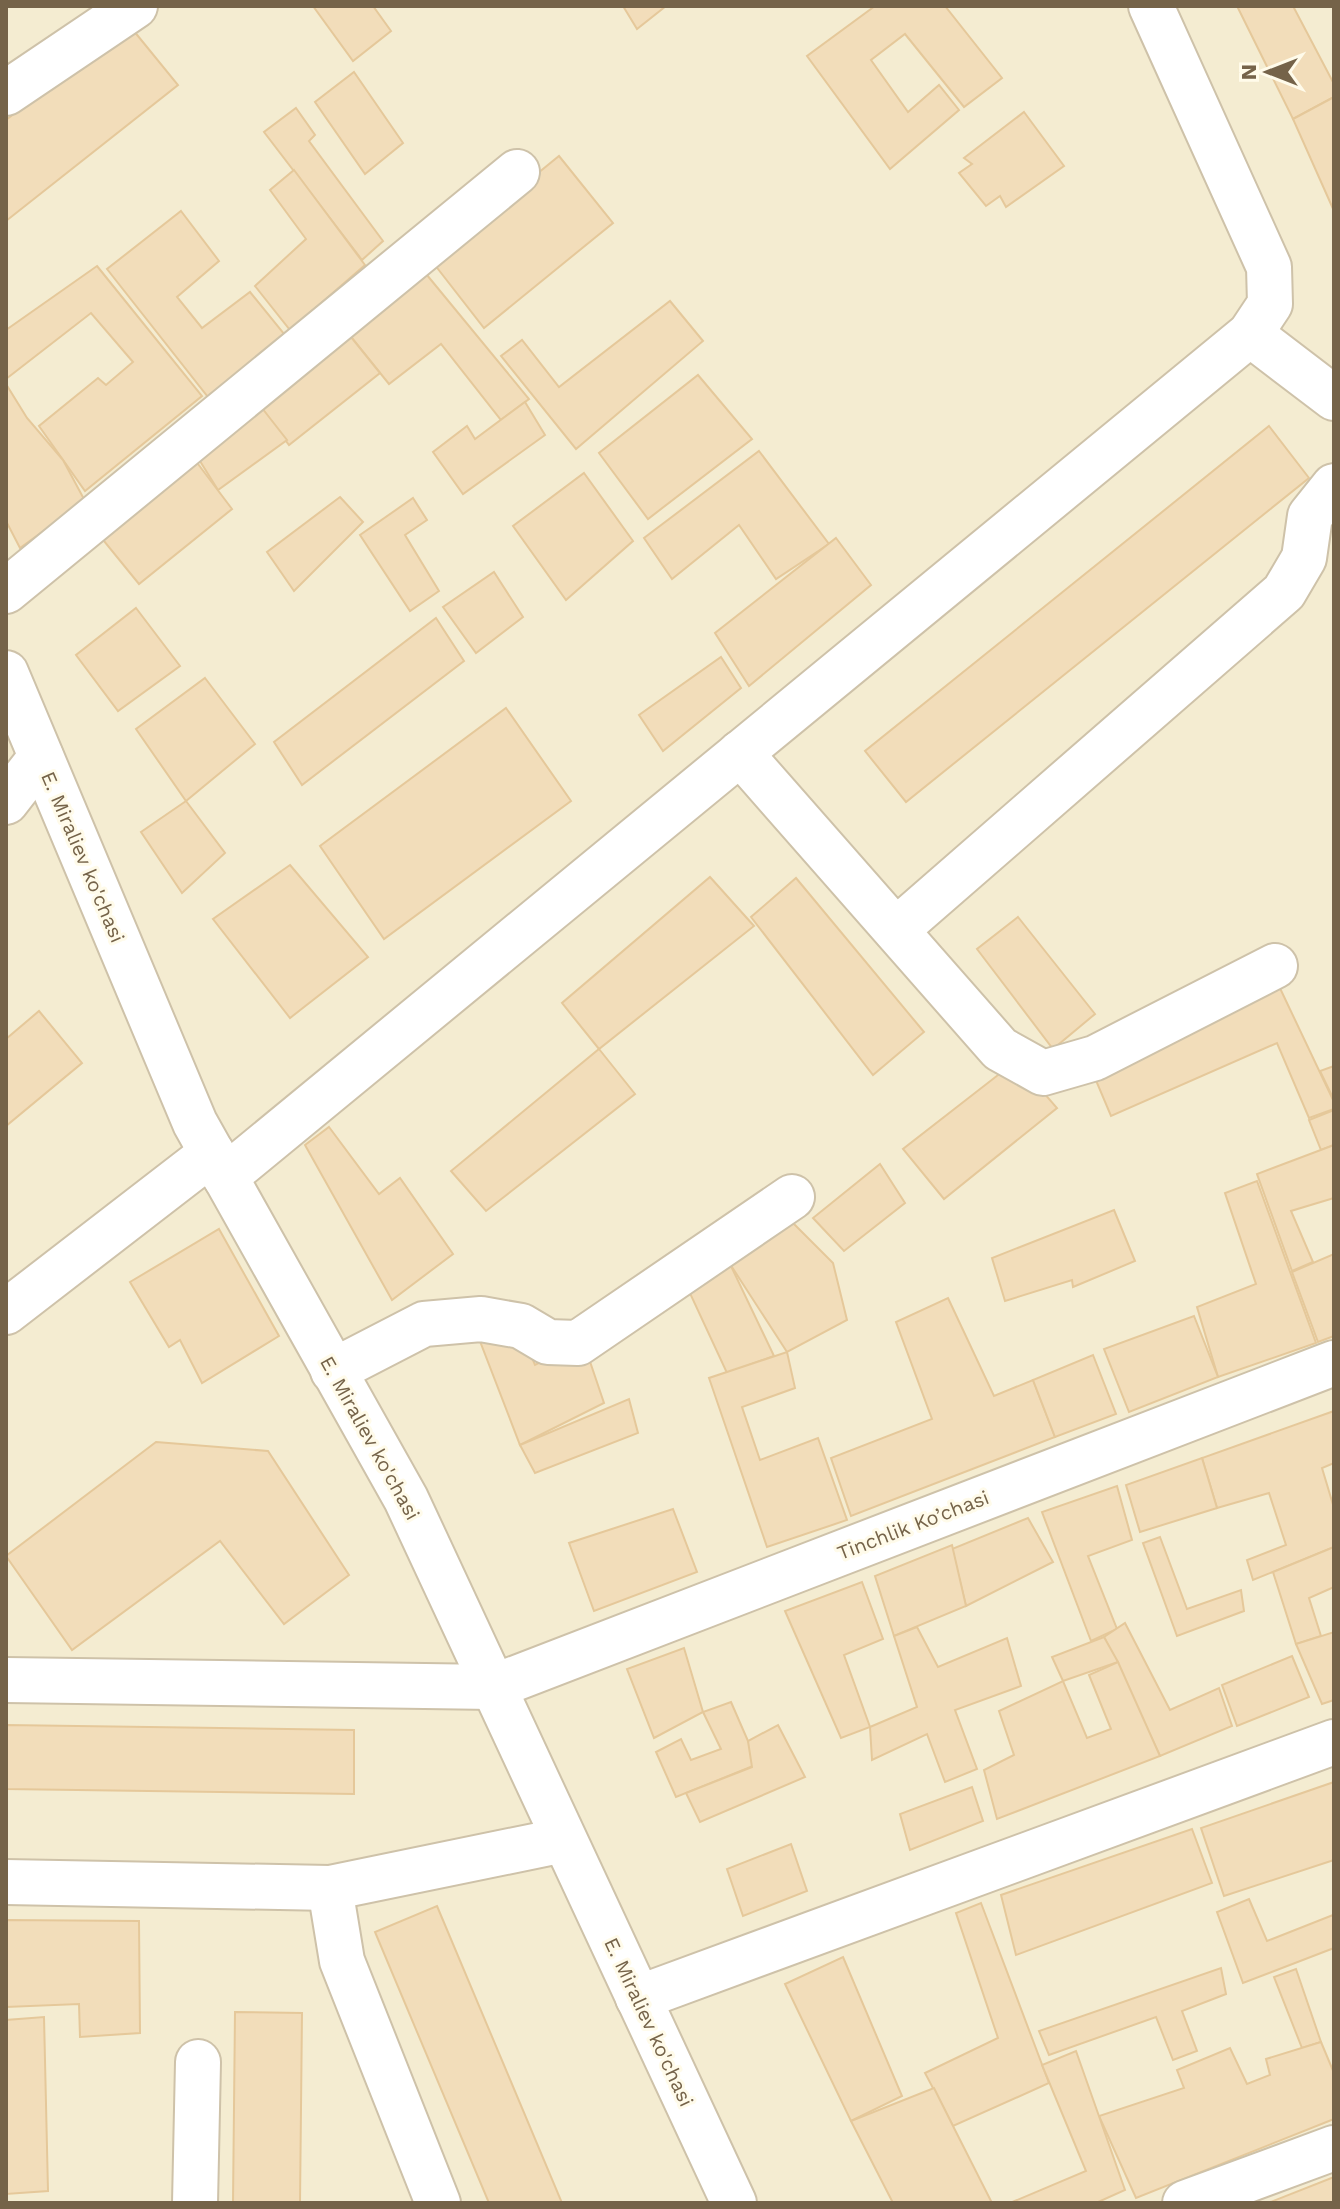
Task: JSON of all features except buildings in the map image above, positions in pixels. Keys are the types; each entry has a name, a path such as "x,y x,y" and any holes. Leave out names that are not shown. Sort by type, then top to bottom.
{"street":[{"path":"6,93 135,6"},
{"path":"6,1312 219,1165 740,753 1250,334 1270,304 1269,267 1151,6"},
{"path":"6,591 517,172"},
{"path":"1250,334 1334,398"},
{"path":"896,930 1284,592 1304,558 1310,516 1334,486"},
{"name":"E. Miraliev ko'chasi","path":"6,673 195,1123 406,1499 734,2203"},
{"path":"740,753 1000,1049 1043,1073 1095,1058 1275,966"},
{"path":"6,802 41,757"},
{"path":"333,1371 424,1324 481,1319 521,1326 548,1342 578,1343 792,1197"},
{"name":"Tinchlik Ko’chasi","path":"493,1687 1334,1363"},
{"path":"6,1680 493,1687"},
{"path":"638,1998 1334,1742"},
{"path":"6,1882 330,1888 564,1840"},
{"path":"330,1888 342,1961 438,2203"},
{"path":"195,2203 198,2062"},
{"path":"1185,2203 1334,2148"}],"shaded area":[{"path":"6,6 1334,6 1334,2203 6,2203"}]}
